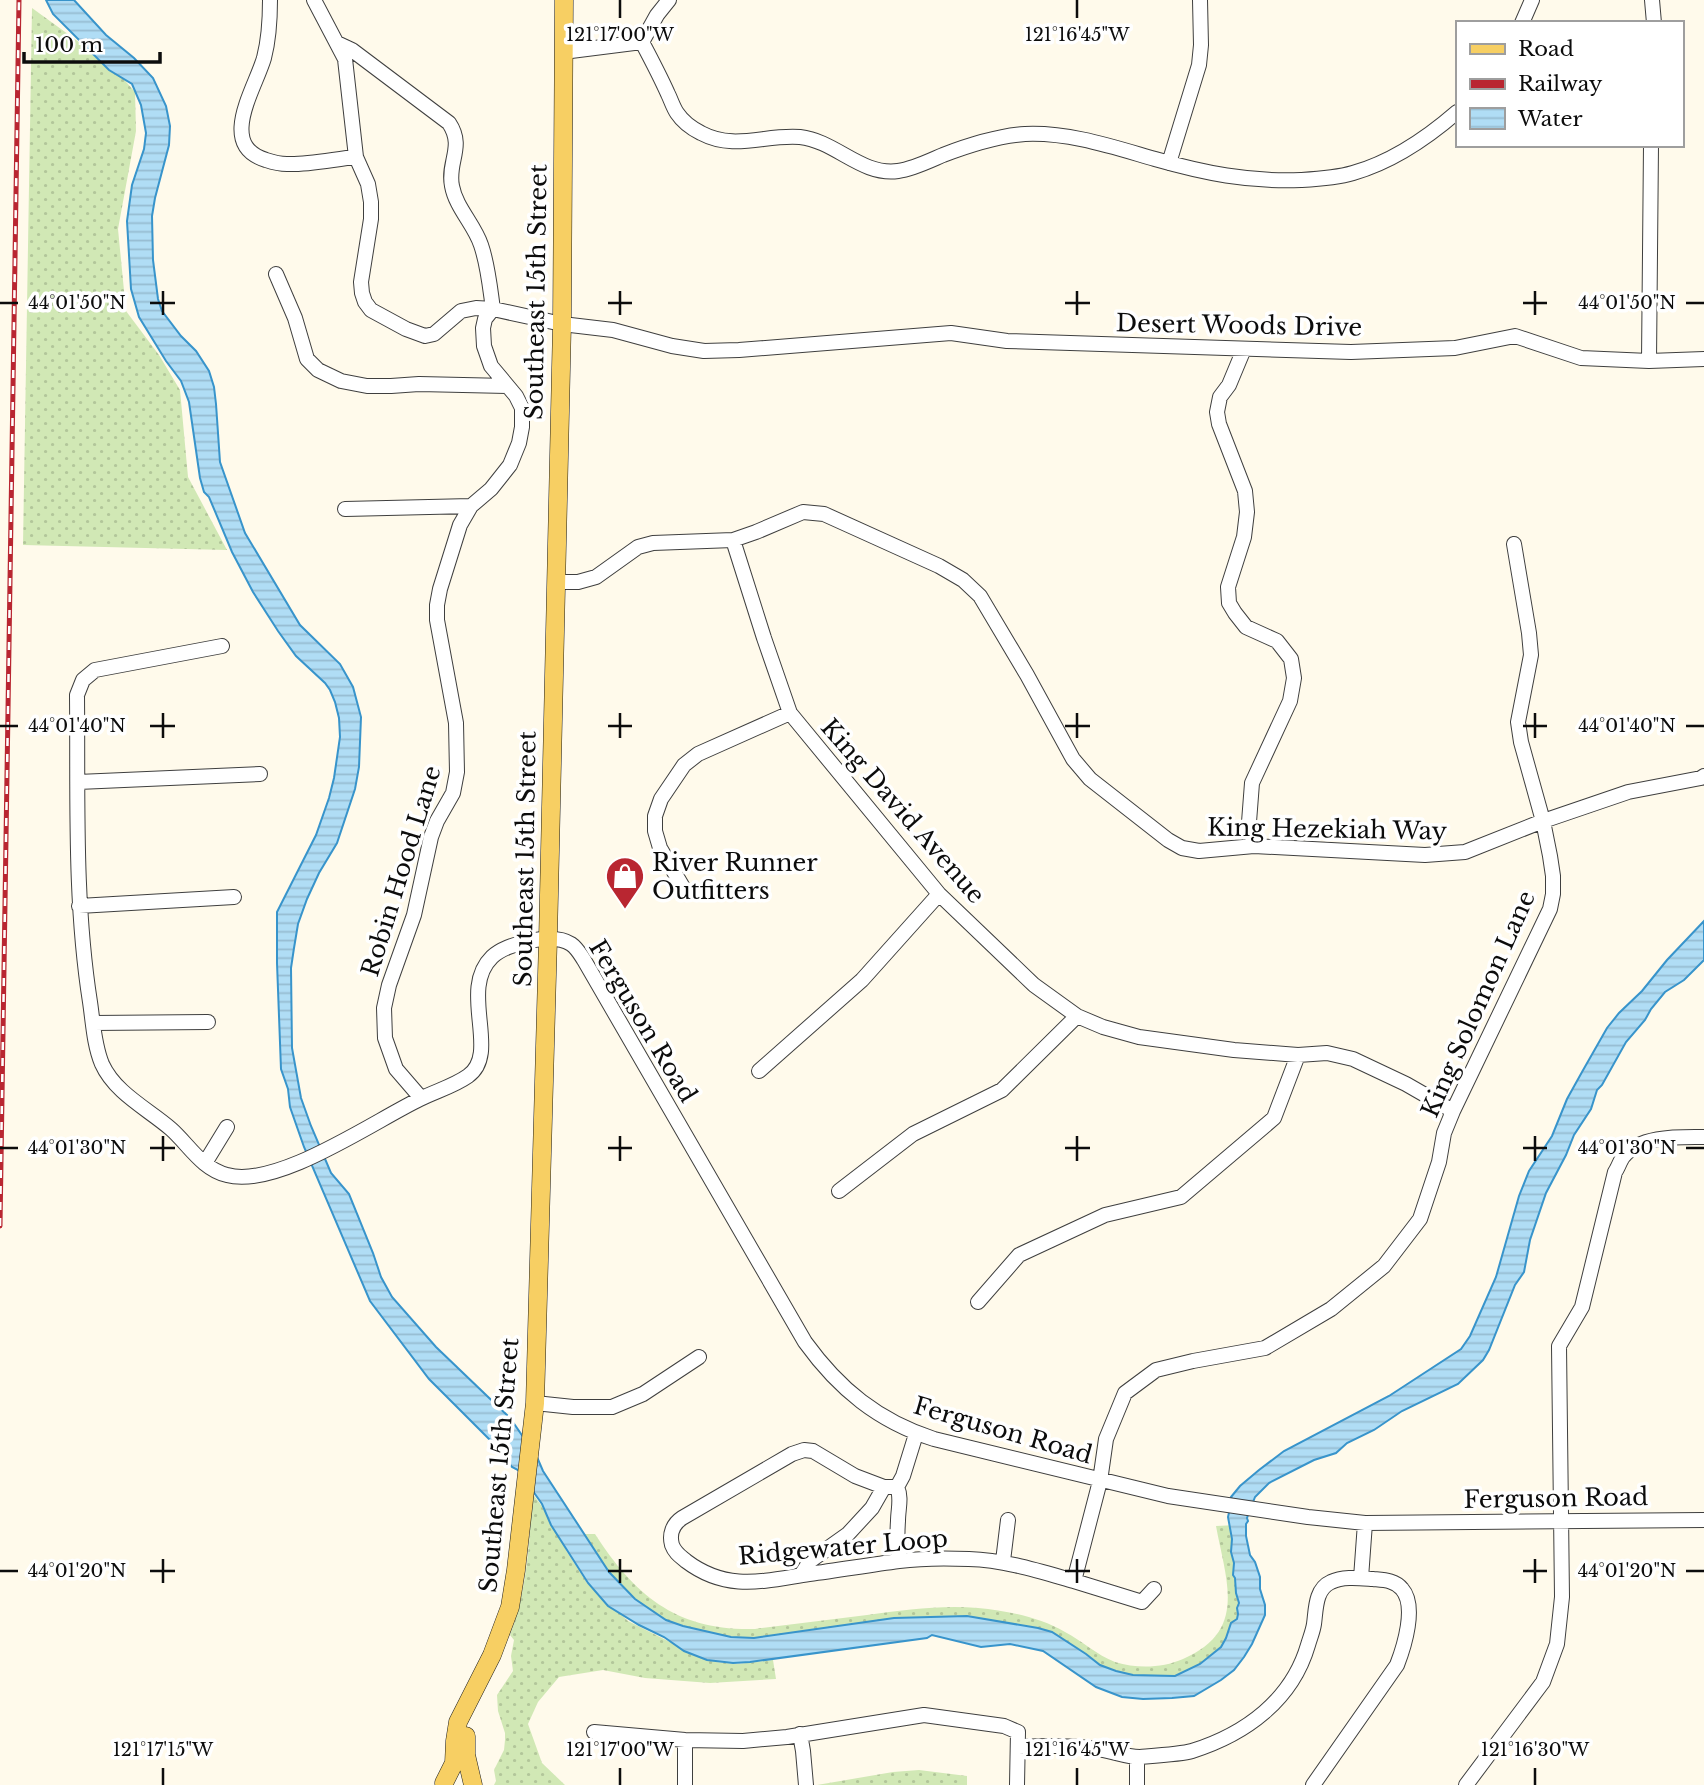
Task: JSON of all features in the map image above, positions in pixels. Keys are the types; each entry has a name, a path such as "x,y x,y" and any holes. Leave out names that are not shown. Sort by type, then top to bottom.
{"main road":[{"name":"Southeast 15th Street","path":"443,1784 454,1763 458,1722 502,1632 510,1607 534,1403 562,324 564,0"},
{"name":"Southeast 15th Street","path":"466,1708 466,1755 474,1785"},
{"path":"443,1784 459,1779 474,1785"}],"street":[{"path":"270,0 269,34 264,60 242,117 243,142 257,157 287,164 356,157 345,59 314,0"},
{"path":"642,42 669,0"},
{"path":"1169,163 1199,65 1200,0"},
{"path":"1523,21 1532,0"},
{"path":"1652,0 1654,21"},
{"path":"563,52 642,42"},
{"path":"642,42 675,111 689,126 703,135 728,142 800,137 818,142 868,168 886,172 902,171 973,144 1026,134 1089,141 1211,174 1283,180 1339,177 1394,157 1430,134 1456,113"},
{"path":"337,43 352,50 449,122 455,131 457,142 451,184 456,199 480,243 488,272 493,309"},
{"path":"1648,361 1651,147"},
{"name":"Desert Woods Drive","path":"356,157 368,184 371,202 361,282 365,302 370,310 425,336 441,330 461,312 476,308 493,309 562,324 613,330 672,346 704,351 951,333 1007,341 1351,352 1455,348 1515,336 1581,358 1648,361 1704,359"},
{"path":"276,274 295,318 307,359 318,370 341,382 391,387 419,384 507,386"},
{"name":"Robin Hood Lane","path":"421,1098 396,1069 385,1038 384,1009 389,985 414,915 431,837 453,793 457,772 456,723 437,620 440,589 460,525 471,506 491,489 510,465 522,427 522,408 516,396 491,366 484,346 485,319 493,309"},
{"path":"1244,349 1220,397 1217,412 1219,424 1245,491 1247,512 1244,537 1228,587 1229,603 1246,627 1277,641 1291,659 1294,678 1290,701 1252,783 1249,822 1254,846"},
{"path":"345,509 471,506"},
{"name":"King Hezekiah Way","path":"556,582 578,582 596,577 638,547 653,543 733,540 803,512 824,514 929,561 963,580 981,596 1073,759 1090,779 1168,840 1182,848 1199,851 1254,846 1425,855 1465,852 1543,821 1628,792 1704,776"},
{"name":"King David Avenue","path":"733,540 790,713 939,894 1034,985 1077,1016 1102,1027 1139,1037 1234,1050 1298,1055 1327,1054 1353,1059 1406,1084 1453,1111"},
{"name":"King Solomon Lane","path":"1100,1481 1106,1439 1125,1393 1156,1370 1193,1360 1265,1348 1331,1309 1384,1266 1420,1220 1439,1162 1444,1133 1550,909 1553,894 1553,876 1543,821 1518,722 1531,656 1514,544"},
{"path":"222,646 95,670 83,680 77,695 79,906 83,949 93,1023 102,1064 114,1082 129,1097 172,1129 205,1164 218,1173 247,1178 265,1175 326,1150 421,1098 470,1075 479,1064 482,1042 477,994 485,965 504,949 530,940 548,939"},
{"path":"687,894 660,848 655,831 655,816 661,799 684,765 698,754 790,713"},
{"path":"78,782 260,774"},
{"path":"759,1071 862,979 939,894"},
{"path":"79,906 234,897"},
{"name":"Ferguson Road","path":"548,939 565,941 577,949 792,1319 821,1364 864,1405 916,1434 1168,1496 1255,1510 1364,1522 1704,1520"},
{"path":"839,1191 914,1134 1002,1090 1077,1016"},
{"path":"93,1023 208,1022"},
{"path":"978,1302 1019,1255 1105,1215 1181,1197 1274,1118 1298,1055"},
{"path":"205,1164 227,1128"},
{"path":"1466,1785 1543,1682 1558,1644 1562,1597 1559,1346 1582,1307 1615,1172 1624,1156 1639,1145 1671,1137 1704,1137"},
{"path":"534,1403 612,1407 643,1394 699,1357"},
{"path":"801,1575 810,1561 848,1534 903,1476 916,1434"},
{"name":"Ridgewater Loop","path":"891,1487 855,1476 813,1451 804,1450 792,1454 675,1522 671,1542 676,1553 697,1569 717,1578 745,1582 767,1582 900,1561 948,1559 1003,1561 1142,1602 1154,1589"},
{"path":"1074,1581 1100,1481"},
{"path":"891,1487 900,1495 900,1561"},
{"path":"1003,1561 1008,1520"},
{"path":"1361,1578 1364,1522"},
{"path":"1019,1747 1065,1746 1137,1757 1190,1752 1227,1736 1244,1728 1284,1693 1301,1662 1314,1627 1316,1605 1324,1587 1330,1582 1344,1579 1390,1581 1403,1589 1409,1607 1405,1645 1397,1665 1313,1785"},
{"path":"594,1732 685,1740 743,1741 924,1715 1012,1728 1018,1732 1017,1785"},
{"path":"800,1734 806,1785"},
{"path":"685,1740 685,1785"},
{"path":"1137,1757 1137,1785"}],"green space":[{"path":"32,8 112,66 135,92 136,131 118,229 126,311 159,355 180,390 188,477 227,550 23,545"},
{"path":"532,1493 587,1583 628,1621 716,1662 737,1664 773,1660 776,1679 710,1683 645,1678 603,1670 559,1677 538,1702 528,1724 542,1763 565,1785 494,1785 494,1770 504,1750 505,1740 497,1695 513,1671 511,1656 514,1640 510,1635 524,1583"},
{"path":"1237,1525 1249,1591 1227,1656 1160,1687 1057,1651 980,1629 759,1650 647,1621 570,1534 595,1534 610,1556 643,1592 661,1606 703,1624 755,1629 909,1610 978,1608 1034,1619 1065,1632 1115,1662 1150,1666 1183,1659 1203,1648 1217,1634 1225,1619 1228,1603 1216,1526"},
{"path":"919,1770 967,1776 967,1785 817,1785 893,1772"}],"water":[{"path":"46,0 74,0 106,35 153,78 166,106 170,126 169,145 152,216 153,260 158,299 162,311 209,371 214,387 220,462 245,533 300,625 340,664 353,687 361,717 359,767 355,789 337,843 319,873 298,924 291,968 292,1048 301,1098 311,1126 331,1173 349,1194 381,1277 392,1297 436,1347 510,1418 609,1572 635,1599 666,1620 731,1637 754,1638 894,1618 967,1616 1052,1632 1100,1665 1133,1675 1175,1676 1200,1664 1221,1647 1231,1623 1237,1619 1238,1614 1239,1603 1233,1575 1228,1517 1231,1497 1240,1486 1284,1451 1389,1396 1461,1349 1470,1336 1496,1277 1519,1196 1529,1171 1552,1136 1567,1099 1582,1072 1607,1028 1619,1013 1704,921 1704,960 1684,980 1665,992 1626,1042 1597,1090 1591,1109 1574,1135 1546,1193 1530,1240 1524,1272 1515,1285 1483,1360 1458,1384 1402,1411 1374,1430 1347,1443 1336,1453 1314,1460 1269,1483 1255,1497 1247,1518 1246,1536 1250,1555 1260,1577 1265,1615 1244,1657 1234,1670 1221,1680 1194,1696 1143,1699 1122,1697 1096,1687 1043,1651 1010,1644 981,1647 932,1635 927,1638 750,1662 707,1660 684,1651 608,1606 588,1583 551,1525 542,1504 518,1470 512,1467 495,1445 429,1379 370,1301 304,1147 290,1107 288,1089 281,1069 277,912 316,835 329,798 340,737 339,718 330,690 296,656 278,631 232,552 209,497 204,492 189,402 181,381 139,317 131,289 127,221 132,185 144,149 146,133 141,105 132,84 109,70 53,14"}],"railway":[{"path":"0,1226 19,0"}],"place":[{"name":"River Runner Outfitters","path":"625,910"}]}
